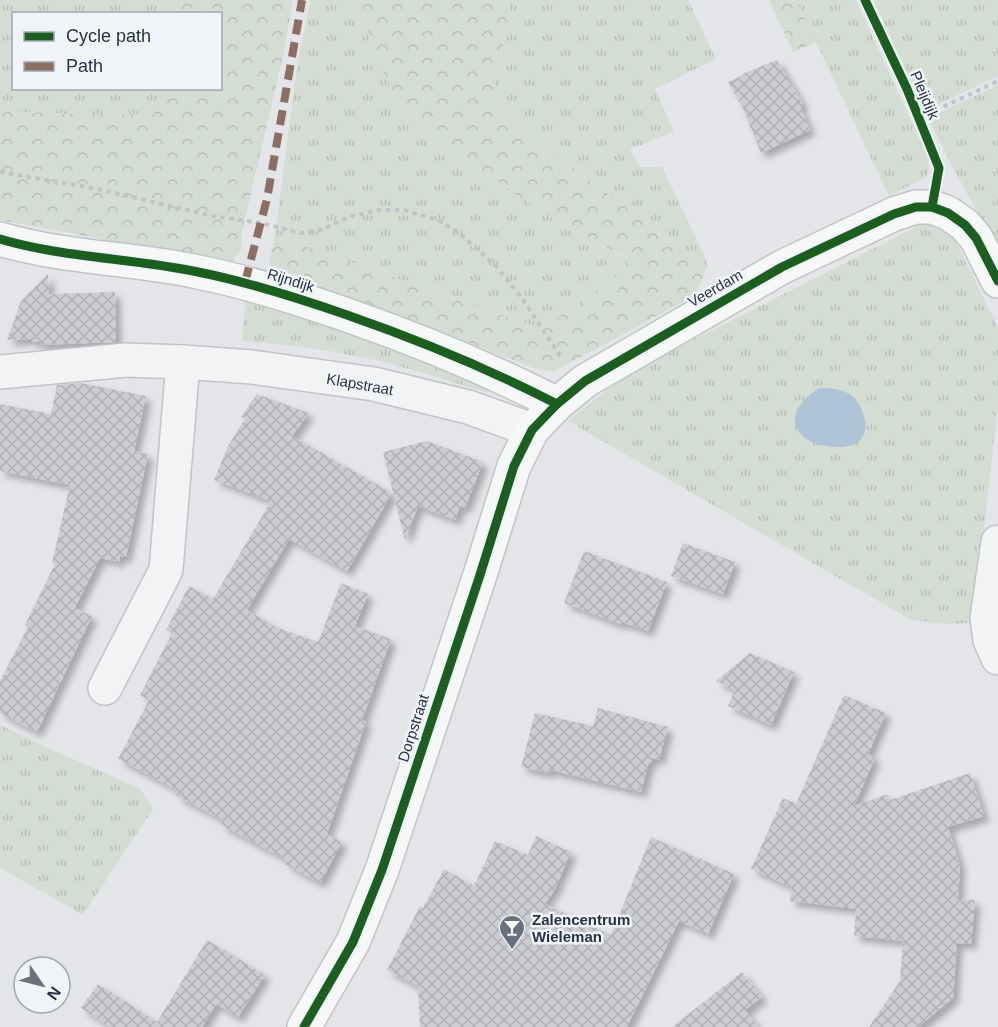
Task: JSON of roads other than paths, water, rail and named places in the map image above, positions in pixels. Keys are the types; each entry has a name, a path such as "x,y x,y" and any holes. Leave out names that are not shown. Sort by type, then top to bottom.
{"street":[{"name":"Veerdam","path":"531,430 568,394 782,267 894,214 916,207 932,207 948,213 965,225 976,238 998,281"},
{"name":"Rijndijk","path":"0,239 60,251 197,271 267,289 382,327 449,353 523,386 568,394"},
{"name":"Klapstraat","path":"0,372 126,360 252,367 374,384 468,407 531,430"},
{"path":"105,688 166,570 183,362"},
{"name":"Dorpstraat","path":"304,1027 353,942 382,870 514,466 531,430"},
{"path":"998,542 987,618 990,640 998,658"}],"water":[{"path":"819,388 848,393 857,401 865,423 865,432 860,441 843,447 833,447 813,442 800,433 796,426 796,413 803,402"}],"place":[{"name":"Zalencentrum Wieleman","path":"512,951"}]}
